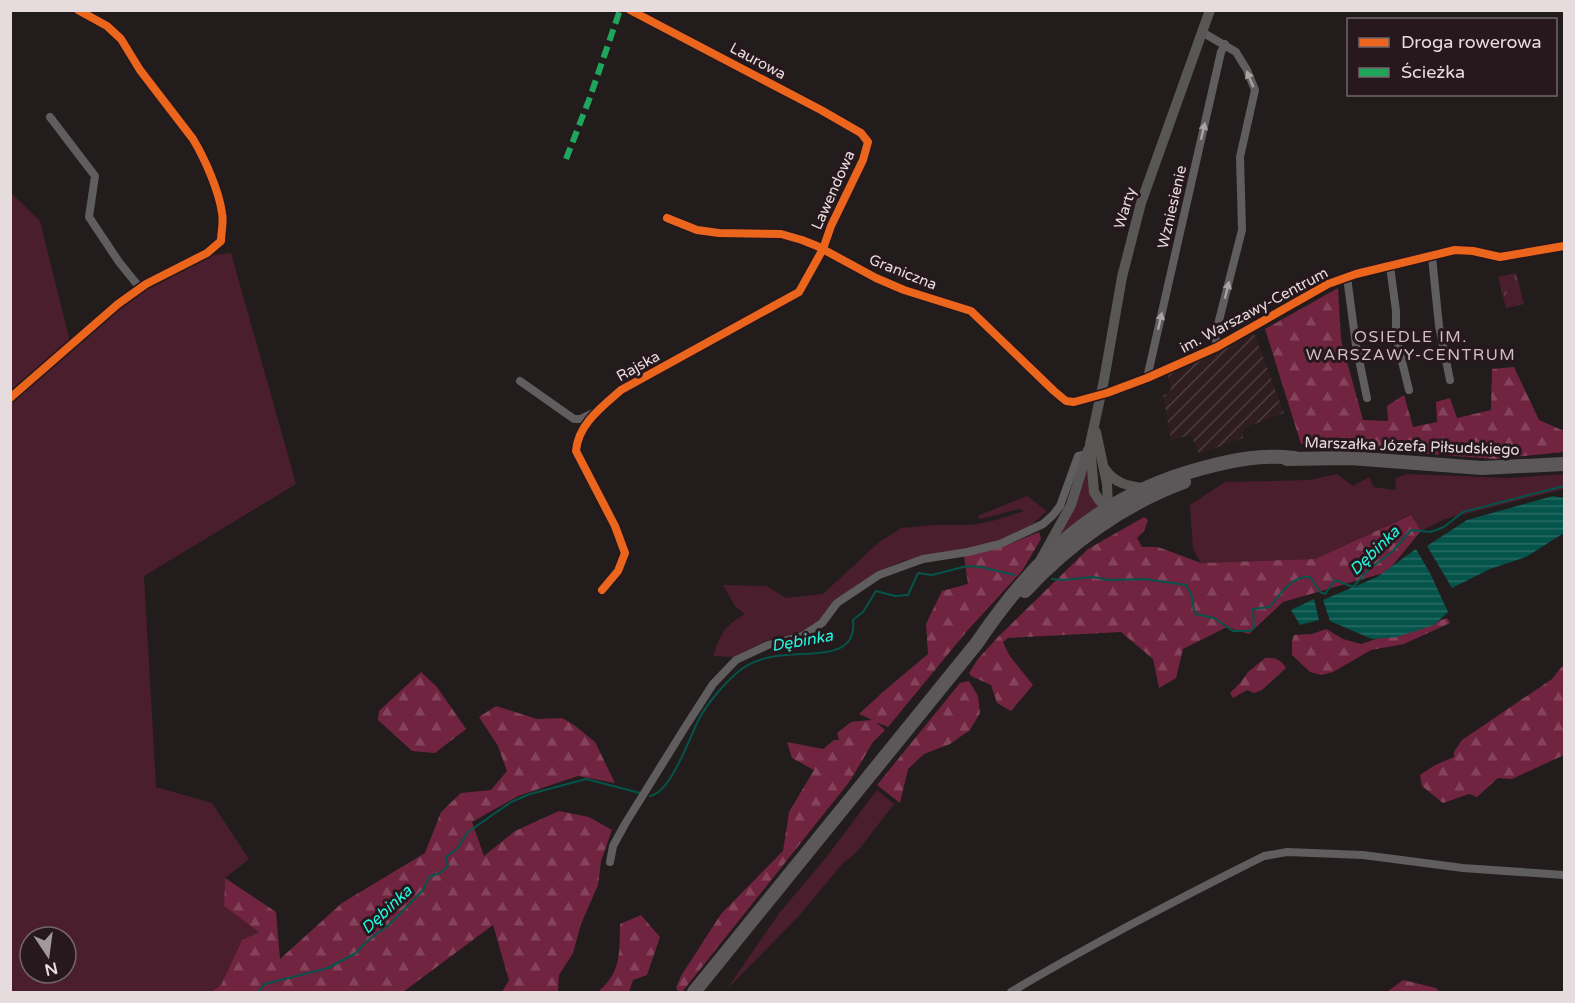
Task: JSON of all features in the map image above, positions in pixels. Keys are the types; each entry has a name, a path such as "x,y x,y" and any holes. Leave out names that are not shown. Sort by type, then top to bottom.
{"highway":[{"name":"Marszałka Józefa Piłsudskiego","path":"1254,461 1350,458 1482,468 1564,464"},
{"path":"694,993 1026,584 1040,562 1078,528 1175,486 1254,461"},
{"path":"1026,584 1143,488 1199,469 1254,461"}],"main road":[{"name":"Warty","path":"1111,513 1094,492 1088,449 1101,394 1122,277 1137,219 1210,10"},
{"name":"Warty","path":"1095,422 1097,444 1104,468 1111,513"},
{"path":"1040,562 1071,505 1088,449"},
{"path":"1104,468 1109,475 1121,483 1143,488"}],"street":[{"path":"50,117 95,176 89,217 119,262 140,288 207,253 221,241 223,215 220,201 193,139 141,70 121,39 108,26 78,10"},
{"name":"Laurowa","path":"630,10 821,110 861,133 868,142"},
{"path":"1202,32 1225,44"},
{"name":"im. Warszawy-Centrum","path":"1217,347 1215,336 1242,230 1240,157 1255,90 1240,58 1232,48 1225,44"},
{"name":"Wzniesienie","path":"1147,378 1218,63 1225,44"},
{"name":"Lawendowa","path":"823,249 831,226 863,160 868,142"},
{"name":"Graniczna","path":"667,218 697,230 719,233 782,234 802,240 904,290 971,311 1013,354 1066,401 1074,402 1101,394"},
{"name":"im. Warszawy-Centrum","path":"1101,394 1147,378 1217,347 1328,284 1347,277 1455,250 1500,257 1564,246"},
{"name":"Rajska","path":"602,590 618,571 625,553 611,516 576,451 577,440 585,426 621,390 799,292 823,249"},
{"path":"1432,256 1439,326 1450,380"},
{"path":"1390,266 1396,311 1396,337 1409,390"},
{"name":"im. Warszawy-Centrum","path":"1347,277 1356,345 1367,398"},
{"path":"520,381 574,419 580,419 598,411"},
{"path":"610,862 613,846 684,729 713,684 736,660 768,645 802,636 822,623 837,603 879,576 923,559 1000,544 1043,524 1060,507 1078,456 1088,449"},
{"path":"1011,993 1095,944 1264,856 1313,852 1363,855 1463,868 1564,875"}],"shaded area":[{"path":"1254,333 1284,413 1244,428 1243,438 1199,454 1191,435 1171,440 1163,395 1168,394 1171,389 1168,375 1220,352"},
{"path":"1553,496 1564,498 1564,533 1526,557 1490,569 1452,588 1427,546 1467,520"},
{"path":"1416,549 1448,612 1434,625 1397,637 1372,639 1330,621 1323,600 1377,577"},
{"path":"1314,599 1319,620 1300,625 1291,610"}],"green space":[{"path":"10,192 40,221 72,350 140,290 207,256 231,253 296,484 144,576 156,787 212,803 249,859 225,878 224,906 260,932 242,940 221,985 211,992 11,992"},
{"path":"1516,273 1524,304 1506,308 1498,277"},
{"path":"1338,288 1341,340 1363,420 1388,421 1387,406 1404,395 1413,427 1437,422 1436,402 1450,398 1457,418 1491,410 1492,369 1514,367 1539,420 1564,431 1564,452 1495,459 1301,444 1265,329"},
{"path":"1088,455 1101,507 1049,548"},
{"path":"1337,474 1353,486 1369,477 1374,487 1395,490 1396,478 1407,474 1508,478 1564,474 1564,489 1445,519 1421,531 1410,515 1315,559 1201,563 1193,549 1190,505 1225,482 1310,480"},
{"path":"1027,496 1047,511 1027,529 967,549 903,561 876,573 836,600 818,621 800,632 766,641 733,657 713,656 724,631 745,614 735,606 723,585 766,586 786,598 823,594 878,543 901,528 972,525 996,520 1024,511 1019,509 981,519 977,516"},
{"path":"1411,515 1421,531 1387,572 1283,602 1249,634 1227,627 1183,649 1176,678 1159,688 1153,659 1121,632 1008,638 1003,642 1009,655 1033,685 1011,711 997,703 991,685 969,673 998,637 1088,549 1144,517 1148,520 1144,531 1137,538 1142,547 1158,547 1201,563 1315,559"},
{"path":"1039,532 1041,539 1022,571 967,631 888,727 876,722 885,730 873,742 850,781 682,992 679,992 676,988 681,976 721,914 783,851 789,812 814,770 792,758 787,742 823,749 834,740 839,740 837,733 851,722 872,720 859,714 928,654 926,624 942,591 968,584 964,556 1003,547"},
{"path":"1447,618 1450,623 1404,644 1371,650 1333,672 1321,675 1310,672 1292,655 1294,635 1312,634 1326,629 1343,639 1361,644"},
{"path":"1265,658 1277,660 1286,668 1262,690 1254,693 1247,690 1233,698 1230,693 1248,672"},
{"path":"1564,664 1564,755 1512,779 1498,778 1477,797 1469,794 1443,803 1422,786 1420,775 1435,765 1454,757 1454,752 1462,740 1552,679"},
{"path":"421,672 437,687 466,729 435,753 412,751 378,720 379,711"},
{"path":"969,681 978,696 980,713 970,730 950,744 924,754 908,769 900,803 877,785 960,683"},
{"path":"496,706 537,719 562,718 574,725 595,742 615,783 578,776 518,796 472,822 484,856 515,831 559,811 589,817 612,830 601,861 598,885 581,924 573,953 559,975 558,992 502,992 509,980 493,925 403,992 211,992 221,985 242,940 259,932 224,906 225,878 276,912 280,959 342,903 425,853 441,812 461,793 491,790 507,771 498,746 479,717"},
{"path":"877,790 894,804 857,852 842,864 798,917 727,989 780,912 825,859"},
{"path":"641,915 660,937 647,975 633,980 629,992 598,992 611,977 618,961 620,924"},
{"path":"1403,980 1436,988 1440,992 1387,992"}],"waterway":[{"name":"Dębinka","path":"1052,579 1093,577 1109,580 1145,579 1186,585 1192,596 1196,614 1214,618 1233,631 1250,631 1254,628 1253,609 1270,607 1287,587 1298,579 1310,577 1320,592 1325,594 1335,580 1353,587 1368,570 1393,551 1411,530 1431,532 1444,527 1463,512 1564,486"},
{"name":"Dębinka","path":"650,796 658,792 672,775 707,707 724,685 743,668 770,657 820,653 841,647 848,642 853,633 853,620 863,612 876,591 895,596 908,595 918,573 932,575 967,566 1014,575"},
{"name":"Dębinka","path":"258,992 265,984 328,968 356,953 367,941 390,924 423,890 429,877 440,873 448,866 446,857 457,849 468,832 511,802 530,794 586,779 640,793"}],"marked path":[{"path":"566,159 620,10"}],"cycle path":[{"path":"10,398 118,304 146,284 207,253 221,241 223,216 218,195 207,165 193,139 140,70 121,39 107,26 78,10"},
{"path":"602,590 618,571 625,553 615,526 576,451 581,432 592,416 621,390 799,292 823,249 831,226 863,160 868,142 861,133 821,110 630,10"},
{"path":"667,218 697,230 719,233 781,234 802,240 904,290 971,311 1054,391 1066,401 1074,402 1147,378 1217,347 1328,284 1356,274 1455,250 1500,257 1564,246"}],"district":[{"name":"OSIEDLE IM. WARSZAWY-CENTRUM","path":"1411,345"}]}
